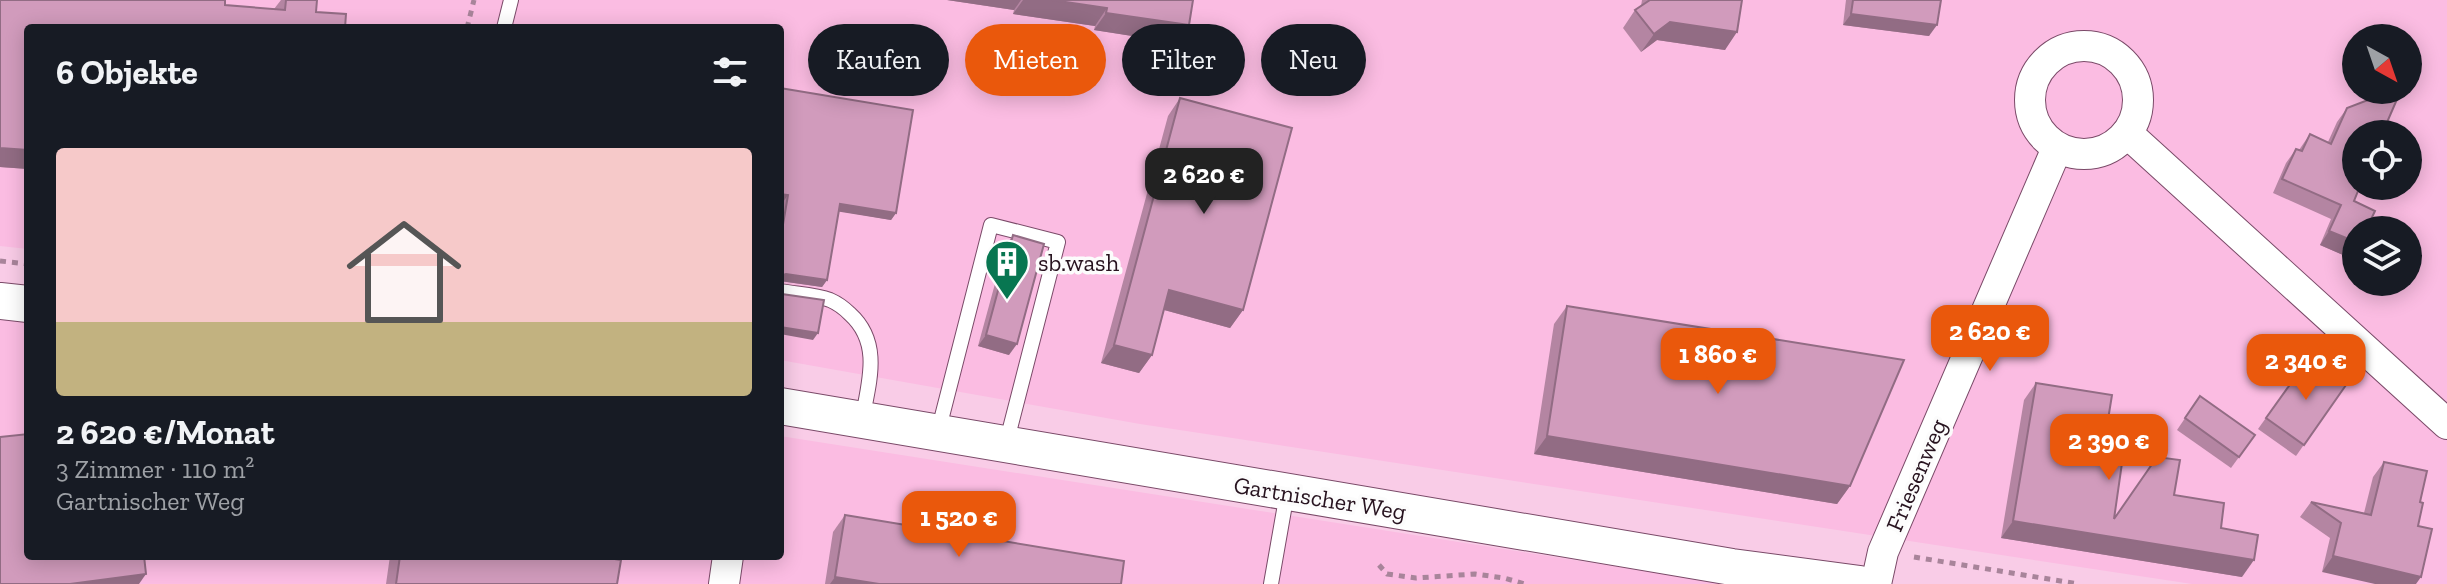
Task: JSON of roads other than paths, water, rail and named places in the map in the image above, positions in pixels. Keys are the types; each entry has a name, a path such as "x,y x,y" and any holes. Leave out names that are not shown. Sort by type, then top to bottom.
{"street":[{"path":"2088,45 2104,48 2119,57 2137,85 2139,102 2135,119 2127,133 2103,152 2087,155 2057,148 2042,135 2033,120 2029,101 2032,83 2040,67 2053,54 2070,47 2088,45"},
{"path":"2127,133 2447,424"},
{"name":"Friesenweg","path":"1858,584 1883,552 2057,148"},
{"path":"0,301 24,304"},
{"name":"Gartnischer Weg","path":"784,407 1732,567 1858,584"},
{"path":"724,584 727,560"}],"lane":[{"path":"505,24 511,0"},
{"path":"937,433 991,225 1058,242 1006,445"},
{"path":"784,292 829,300 860,323 870,345 872,367 862,420"},
{"path":"1271,584 1287,493"}],"place":[{"name":"sb.wash","path":"1007,301"}]}
